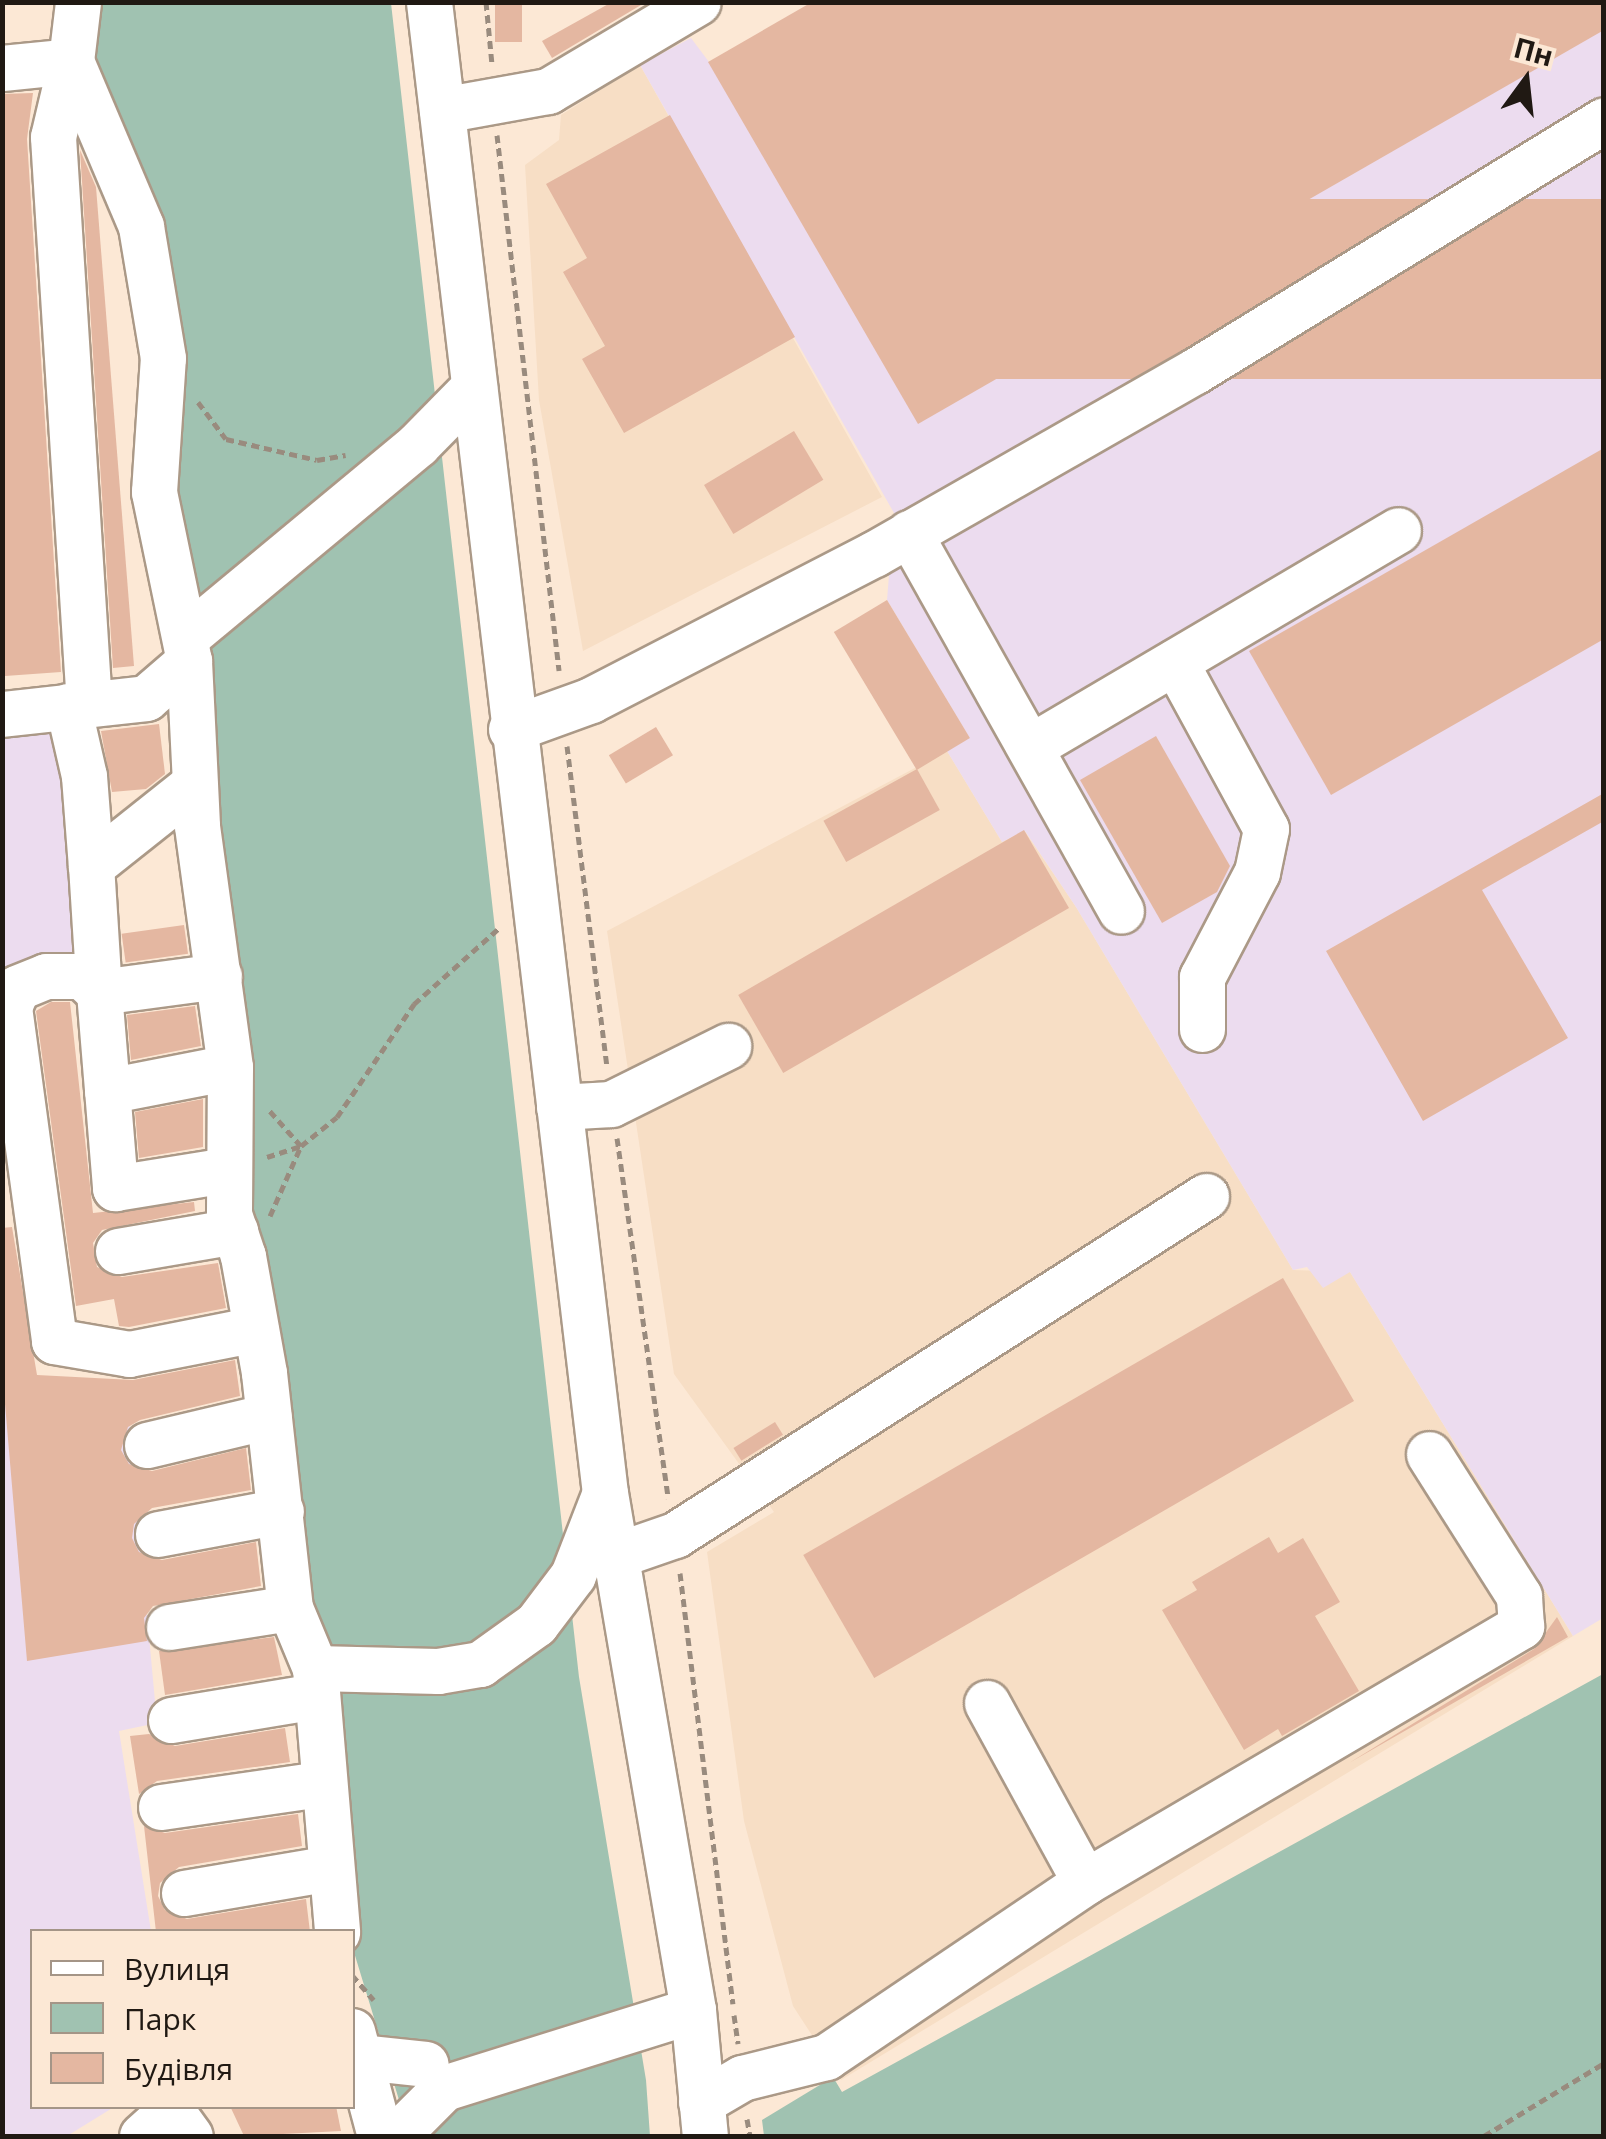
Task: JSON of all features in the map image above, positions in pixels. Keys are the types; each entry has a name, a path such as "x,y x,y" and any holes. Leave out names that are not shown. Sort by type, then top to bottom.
{"street":[{"path":"78,2 71,61 52,138 78,705 115,1188 226,1170"},
{"path":"429,2 605,1493 693,2010 703,2119"},
{"path":"442,110 548,91 698,2"},
{"path":"2,68 71,61"},
{"path":"71,61 141,226 163,358 154,492 188,648 193,767 230,1067 226,1170 269,1416 290,1608 316,1682 320,1784 336,1929"},
{"path":"512,729 591,700 909,534 1196,370 1604,120"},
{"path":"2,714 146,698 225,604 418,444 474,387"},
{"path":"1030,748 1398,530"},
{"path":"909,534 1121,911"},
{"path":"91,866 193,767 225,604"},
{"path":"1175,662 1266,830 1257,872 1202,976 1202,1029"},
{"path":"99,992 82,976 46,976 16,988 10,1007 54,1342 129,1354 256,1329"},
{"path":"99,992 219,976"},
{"path":"559,1107 612,1104 728,1046"},
{"path":"107,1091 230,1067"},
{"path":"614,1556 675,1535 1206,1196"},
{"path":"118,1251 239,1244"},
{"path":"147,1445 269,1416"},
{"path":"703,2119 742,2078 826,2057 1085,1882 1521,1626 1519,1596 1429,1454"},
{"path":"170,1720 316,1682 480,1664 536,1624 573,1575 605,1493"},
{"path":"158,1534 281,1511"},
{"path":"169,1627 290,1608"},
{"path":"987,1702 1085,1882"},
{"path":"161,1807 320,1784"},
{"path":"184,1893 330,1868"},
{"path":"355,2050 381,2136 444,2088 693,2010"},
{"path":"355,2047 426,2064"},
{"path":"142,2136 171,2110 190,2136"}],"path":[{"path":"163,358 226,439 317,460 350,455"},
{"path":"239,1244 268,1221 301,1146 337,1117 414,1004 484,945 532,889"},
{"path":"1484,2136 1604,2063"}],"shaded area":[{"path":"1603,3 1603,1618 1573,1636 1350,1272 1323,1288 1307,1267 1293,1270 1076,907 1025,831 1002,842 947,751 969,737 887,600 894,513 640,65 691,38 709,62"},
{"path":"640,65 882,497 583,651 539,400 525,165 559,140 561,115"},
{"path":"39,730 60,734 80,956 3,969 3,734"},
{"path":"947,751 1002,842 1024,830 1076,907 1293,1270 1350,1272 1573,1636 841,2080 793,2006 744,1821 707,1552 774,1512 674,1374 607,931"},
{"path":"2,1369 127,1398 157,1723 119,1731 151,1929 30,1929 30,2109 111,2109 67,2136 3,2136"}],"green space":[{"path":"91,3 391,3 579,1677 646,2080 650,2136 410,2136 355,1956 355,1929 350,1929 242,1221 170,538 175,350 88,53"},
{"path":"1603,1674 1603,2136 764,2136 762,2120 833,2077 842,2092"}],"building":[{"path":"495,2 522,2 522,42 495,42"},
{"path":"612,2 646,2 552,58 542,41"},
{"path":"812,2 1604,2 1604,30 918,424 708,62"},
{"path":"33,93 27,139 61,672 5,676 2,94"},
{"path":"670,115 795,337 624,433 582,359 605,346 563,272 587,258 546,184"},
{"path":"80,150 96,187 134,666 113,668"},
{"path":"900,199 1604,199 1604,379 900,379"},
{"path":"794,431 823,480 733,534 704,485"},
{"path":"1604,448 1604,639 1331,795 1249,651"},
{"path":"887,600 970,738 917,770 834,632"},
{"path":"159,724 165,774 146,789 112,792 101,731"},
{"path":"656,727 673,755 626,784 609,755"},
{"path":"1156,736 1230,866 1217,892 1162,923 1080,780"},
{"path":"917,769 940,810 846,862 823,821"},
{"path":"1604,793 1604,821 1482,890 1568,1038 1423,1121 1326,951"},
{"path":"1024,830 1069,908 783,1073 738,995"},
{"path":"184,925 188,954 126,962 122,934"},
{"path":"51,1002 70,1002 93,1213 194,1202 195,1211 102,1230 93,1243 97,1267 122,1277 218,1263 226,1308 129,1327 119,1326 114,1299 76,1306 36,1011"},
{"path":"195,1006 201,1046 131,1060 127,1015"},
{"path":"203,1099 203,1147 139,1158 135,1112"},
{"path":"12,1227 37,1375 133,1380 235,1360 240,1396 140,1420 128,1427 121,1450 129,1464 152,1471 246,1448 251,1490 152,1508 134,1524 132,1538 139,1552 162,1560 256,1542 261,1586 153,1606 144,1618 147,1641 27,1661 2,1369 2,1228"},
{"path":"1283,1278 1354,1401 874,1678 803,1555"},
{"path":"775,1422 783,1435 741,1461 733,1448"},
{"path":"1269,1537 1278,1553 1303,1538 1340,1602 1315,1616 1359,1691 1282,1736 1278,1729 1244,1750 1162,1610 1197,1590 1192,1582"},
{"path":"1557,1617 1568,1637 1349,1763 1534,1649"},
{"path":"274,1637 282,1675 165,1695 159,1651"},
{"path":"285,1728 290,1762 157,1781 139,1794 130,1736 149,1734 175,1746"},
{"path":"298,1814 302,1846 179,1867 160,1883 158,1896 165,1910 187,1919 306,1899 310,1929 156,1929 144,1826 165,1833"},
{"path":"231,2109 337,2109 341,2131 244,2136"}]}
